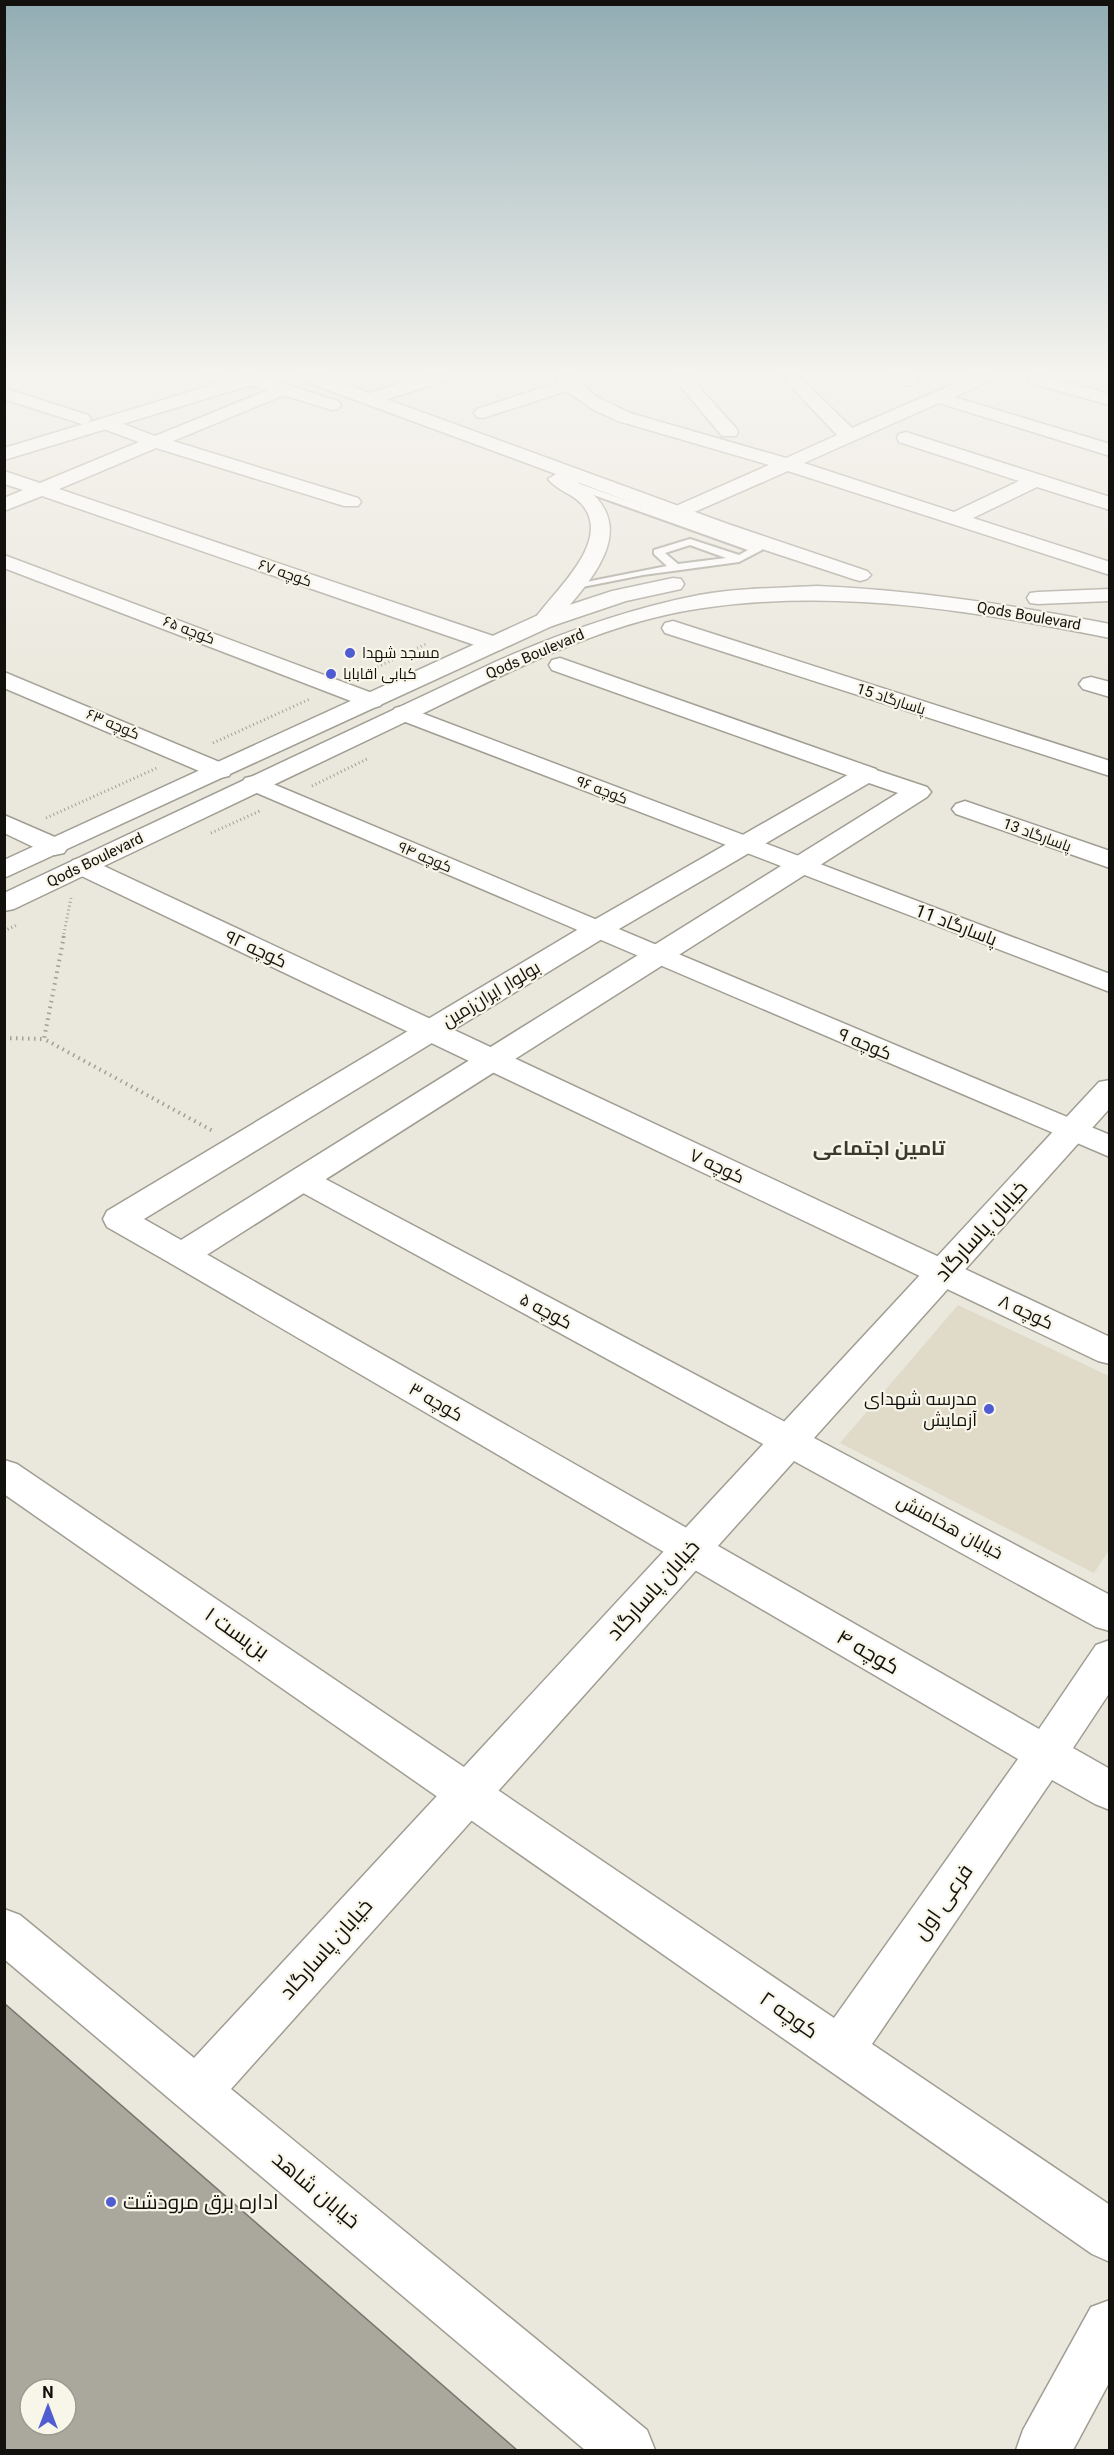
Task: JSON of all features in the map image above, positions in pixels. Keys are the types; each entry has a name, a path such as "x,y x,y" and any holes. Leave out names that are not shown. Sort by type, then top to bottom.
{"street":[{"path":"4,505 40,491"},
{"name":"کوچه ۶۷","path":"43,491 494,644"},
{"path":"314,491 351,502"},
{"path":"544,621 571,588 601,540 602,524 593,504 575,491"},
{"path":"617,491 784,552 860,575"},
{"path":"676,513 727,491"},
{"path":"871,491 1110,569"},
{"path":"957,518 1013,491"},
{"path":"1068,491 1110,504"},
{"name":"کوچه ۶۵","path":"4,561 372,700"},
{"name":"Qods Boulevard","path":"4,870 544,621 620,596 682,583 772,574 860,575 938,582 1110,612"},
{"name":"Qods Boulevard","path":"4,903 403,713 570,638 643,614 698,602 781,594 862,595 1019,612 1110,631"},
{"path":"1038,598 1110,595"},
{"name":"پاسارگاد 15","path":"673,628 1110,769"},
{"path":"182,1255 918,792 560,665"},
{"name":"کوچه ۶۳","path":"4,679 220,771"},
{"name":"کوچه ۹۶","path":"403,713 802,866"},
{"name":"بولوار ایران‌زمین","path":"119,1219 597,930 867,774"},
{"name":"کوچه ۹۴","path":"254,783 658,956"},
{"name":"پاسارگاد 13","path":"965,809 1110,860"},
{"path":"12,826 56,847"},
{"name":"کوچه ۹۲","path":"82,866 493,1060"},
{"name":"پاسارگاد 11","path":"802,866 1110,984"},
{"name":"کوچه ۹","path":"658,956 1110,1147"},
{"name":"کوچه ۷","path":"493,1060 942,1273"},
{"name":"خیابان پاسارگاد","path":"197,2091 1110,1089"},
{"name":"کوچه ۵","path":"303,1180 789,1441"},
{"name":"کوچه ۳","path":"119,1219 691,1549"},
{"name":"کوچه ۸","path":"942,1273 1110,1352"},
{"name":"خیابان هخامنش","path":"789,1441 1110,1615"},
{"name":"بن‌بست ۱","path":"4,1474 469,1793"},
{"name":"کوچه ۴","path":"691,1549 1046,1754"},
{"name":"فرعی اول","path":"840,2050 1046,1754 1110,1657"},
{"path":"1046,1754 1110,1791"},
{"name":"کوچه ۲","path":"469,1793 1110,2236"},
{"name":"خیابان شاهد","path":"4,1929 627,2451"},
{"path":"1043,2451 1110,2326"}],"lane":[{"path":"571,588 643,572 739,559 757,550 592,491"},
{"path":"675,567 658,552 690,542 739,559"}],"path":[{"path":"12,826 186,755 454,631"},
{"path":"45,1040 72,898"},
{"path":"4,1038 45,1040 240,1146"}],"shaded area":[{"name":"مدرسه شهدای آزمایش","path":"958,1305 1109,1376 1109,1550 1094,1573 840,1443"}],"building":[{"name":"اداره برق مرودشت","path":"4,2003 518,2451 4,2451"}],"place":[{"name":"مسجد شهدا","path":"350,653"},
{"name":"کبابی اقابابا","path":"331,674"},
{"name":"مدرسه شهدای آزمایش","path":"989,1409"},
{"name":"اداره برق مرودشت","path":"111,2202"}],"district":[{"name":"تامین اجتماعی","path":"879,1148"}]}
